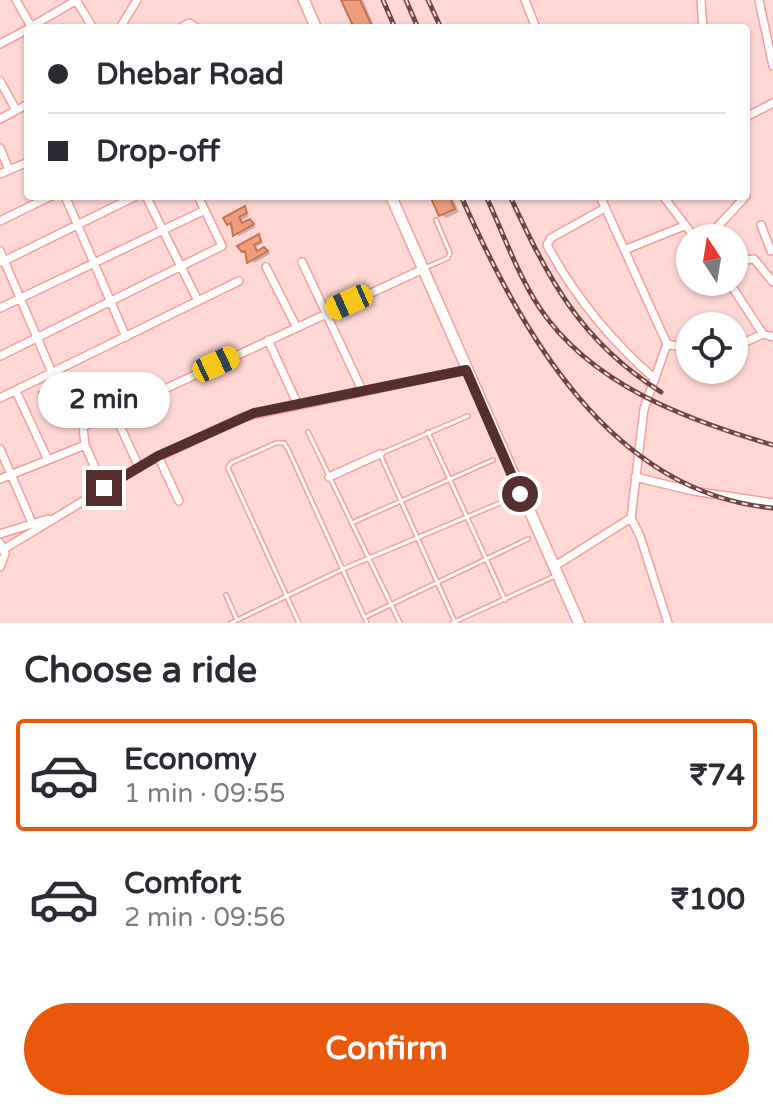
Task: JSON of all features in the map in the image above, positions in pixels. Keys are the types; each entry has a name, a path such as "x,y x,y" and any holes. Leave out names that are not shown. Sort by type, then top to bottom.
{"street":[{"path":"16,0 28,24"},
{"path":"37,24 76,0 91,24"},
{"path":"122,24 137,0"},
{"path":"304,0 314,24"},
{"path":"525,0 534,24"},
{"path":"701,0 703,24"},
{"path":"759,0 773,66"},
{"path":"0,44 24,31"},
{"path":"0,81 16,110"},
{"path":"750,115 773,103"},
{"path":"0,119 24,107"},
{"path":"0,148 9,170"},
{"path":"0,174 24,164"},
{"path":"0,221 43,200"},
{"path":"67,200 126,337"},
{"path":"2,262 128,200"},
{"path":"148,200 198,301"},
{"path":"0,356 222,246 200,200"},
{"path":"393,200 579,623"},
{"path":"602,200 667,344 644,409 631,518 668,623"},
{"path":"666,200 683,224"},
{"path":"720,224 742,200"},
{"path":"605,208 551,238 547,245 572,291 632,359 655,379"},
{"path":"0,308 205,210"},
{"path":"748,260 772,253 761,225"},
{"path":"624,250 676,229"},
{"path":"0,251 2,262 53,375 83,427 85,445 104,488"},
{"path":"754,259 773,282"},
{"path":"302,262 362,390"},
{"path":"266,267 296,326"},
{"path":"83,427 423,269"},
{"path":"0,398 53,375 239,281"},
{"path":"738,296 763,334 773,337"},
{"path":"748,341 763,334"},
{"path":"268,340 297,403"},
{"path":"667,344 676,346"},
{"path":"0,567 2,546 158,456 243,417 297,403 466,370"},
{"path":"16,391 48,460"},
{"path":"114,413 139,467"},
{"path":"0,479 85,445"},
{"path":"0,449 32,523"},
{"path":"329,477 380,454"},
{"path":"158,456 179,501"},
{"path":"635,477 693,491 773,503"},
{"path":"0,534 58,516"},
{"path":"557,570 631,518"}],"lane":[{"path":"423,269 448,258 450,253 436,220"},
{"path":"468,416 380,454 439,581 454,622 505,600 557,570"},
{"path":"308,432 400,623"},
{"path":"428,432 505,600"},
{"path":"299,623 229,475 231,463 284,443 367,623"},
{"path":"353,523 493,460"},
{"path":"231,623 343,569 512,498"},
{"path":"364,617 528,539"},
{"path":"226,595 237,620"}],"building":[{"path":"341,0 360,0 371,24 352,24"},
{"path":"432,200 451,200 455,209 439,216"},
{"path":"245,206 247,213 239,217 242,223 250,219 254,224 233,236 231,223 227,225 223,218"},
{"path":"259,234 261,241 254,245 257,251 264,247 268,251 247,263 245,251 242,252 237,246"},
{"path":"55,384 64,402 48,410 39,392"}],"railway":[{"path":"383,0 393,24"},
{"path":"406,0 416,24"},
{"path":"428,0 439,24"},
{"path":"463,200 512,299 542,349 578,396 618,438 663,472 715,496 773,508"},
{"path":"488,200 517,267 539,307 560,334 585,358 643,396 675,411 773,445"},
{"path":"512,200 554,281 588,330 609,352 661,392"}],"route":[{"path":"104,488 158,456 254,413 466,370 520,494"}]}
